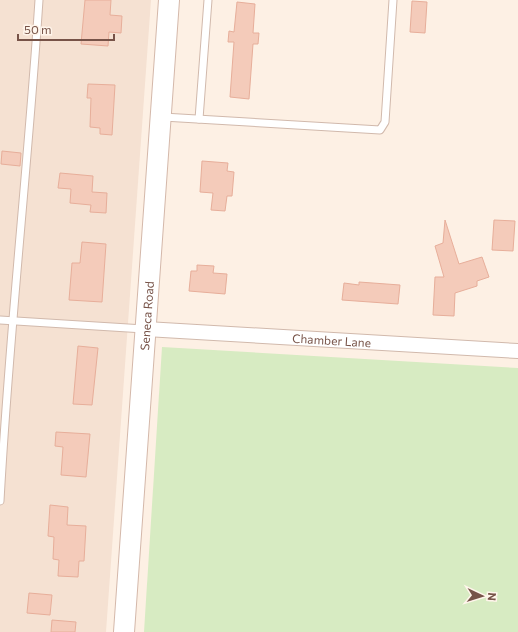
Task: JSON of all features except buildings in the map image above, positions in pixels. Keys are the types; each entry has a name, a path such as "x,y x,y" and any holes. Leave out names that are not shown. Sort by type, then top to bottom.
{"street":[{"name":"Seneca Road","path":"124,632 168,0"},
{"name":"Chamber Lane","path":"146,329 518,351"}],"lane":[{"path":"0,501 12,321 29,144 39,0"},
{"path":"199,119 208,0"},
{"path":"161,117 380,130 385,122 393,0"},
{"path":"0,320 146,329"}],"shaded area":[{"path":"0,0 151,0 106,632 0,632"}],"green space":[{"path":"162,347 518,368 518,632 144,632"}]}
